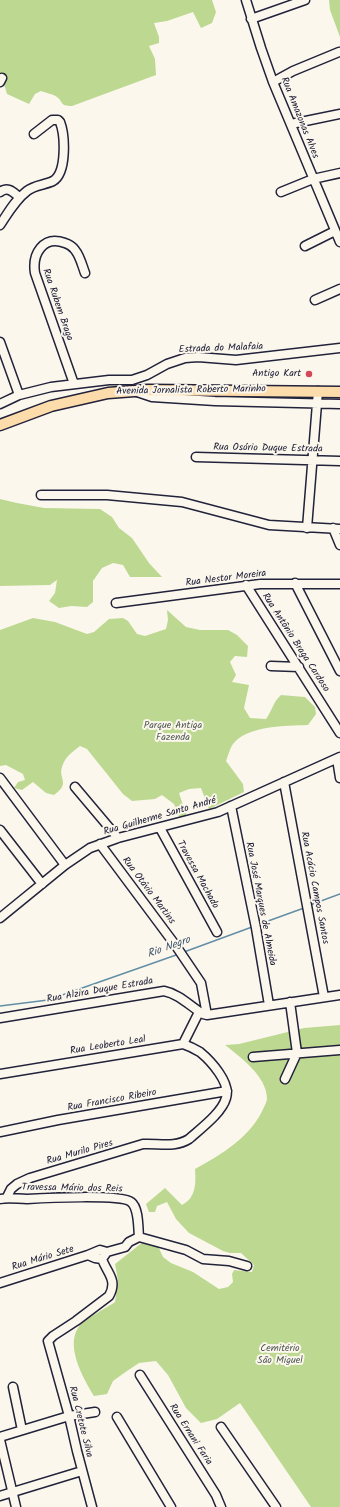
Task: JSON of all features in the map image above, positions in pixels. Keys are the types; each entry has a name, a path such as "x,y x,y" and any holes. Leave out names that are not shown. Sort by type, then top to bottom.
{"main road":[{"name":"Avenida Jornalista Roberto Marinho","path":"0,425 67,401 108,393 133,391 340,392"}],"street":[{"name":"Rua Amazonas Alves","path":"246,0 273,82 340,242"},
{"path":"251,19 305,0"},
{"path":"273,82 293,70 339,52"},
{"path":"291,124 340,114"},
{"path":"0,225 19,197 29,189 52,181 57,178 60,173 64,149 61,126 58,120 52,120 34,134"},
{"path":"281,192 313,179 340,173"},
{"path":"0,192 7,189 19,197"},
{"path":"305,246 335,231"},
{"name":"Rua Rubem Braga","path":"74,384 35,273 34,260 40,248 49,242 59,241 74,248 80,257 84,273"},
{"path":"315,300 340,289"},
{"path":"0,342 19,395"},
{"name":"Estrada do Malafaia","path":"0,404 19,395 50,387 109,380 132,380 147,375 166,364 185,358 236,360 340,348"},
{"path":"132,380 133,391 152,397 215,401 340,404"},
{"path":"307,528 318,391"},
{"name":"Rua Osório Duque Estrada","path":"196,457 340,461"},
{"path":"41,495 107,495 182,502 269,525 307,528 337,528 340,545"},
{"name":"Rua Nestor Moreira","path":"116,603 246,585 274,583 340,584"},
{"path":"295,583 340,671"},
{"name":"Rua Antônio Braga Cardoso","path":"246,585 340,733"},
{"path":"271,666 299,667"},
{"path":"338,758 340,778"},
{"name":"Rua Guilherme Santo André","path":"0,918 65,865 82,853 100,844 118,838 206,816 338,758"},
{"path":"0,778 65,865"},
{"name":"Rua Acácio Campos Santos","path":"284,782 324,997"},
{"path":"75,786 118,838"},
{"name":"Rua José Marques de Almeida","path":"231,806 256,928 269,1005"},
{"name":"Travessa Machado","path":"160,828 217,932"},
{"path":"0,830 42,884"},
{"name":"Rua Otávio Martins","path":"100,844 176,946 201,983 203,1013"},
{"name":"Rua Alzira Duque Estrada","path":"0,1018 164,991 171,992 180,997 203,1013"},
{"path":"227,1091 224,1082 216,1069 200,1052 183,1044 203,1013 340,995"},
{"path":"285,1079 297,1053 290,1002"},
{"name":"Rua Leoberto Leal","path":"0,1074 183,1044"},
{"path":"252,1057 340,1050"},
{"name":"Rua Francisco Ribeiro","path":"0,1132 58,1120 227,1091"},
{"name":"Rua Murilo Pires","path":"3,1198 17,1184 54,1170 143,1144 183,1143 189,1139 222,1106 227,1098 227,1091"},
{"name":"Travessa Mário dos Reis","path":"3,1198 26,1199 75,1197 126,1199 133,1204 136,1210 139,1237"},
{"path":"88,1256 100,1250 107,1252 124,1247 129,1242 139,1237 186,1250 203,1259 247,1266"},
{"path":"102,1259 107,1252"},
{"name":"Rua Mário Sete","path":"0,1283 88,1256 102,1259"},
{"name":"Rua Cretote Silva","path":"92,1507 48,1341 109,1296 112,1291 112,1276 102,1259"},
{"name":"Rua Ernani Faria","path":"140,1375 216,1495 221,1507"},
{"path":"13,1387 22,1430"},
{"path":"16,1507 0,1438 69,1416 95,1412"},
{"path":"118,1417 171,1507"},
{"path":"221,1427 276,1507"},
{"path":"0,1496 82,1471"}],"green space":[{"path":"0,0 212,0 216,12 212,23 201,28 193,12 167,21 154,23 159,37 159,43 149,46 155,59 156,75 72,106 64,105 55,96 41,91 35,94 29,104 7,94 4,84 0,82"},
{"path":"329,0 340,0 340,37 330,10"},
{"path":"0,499 44,508 100,509 112,517 119,528 132,538 149,563 162,577 130,577 123,565 113,563 102,568 93,581 93,602 87,607 71,606 59,608 49,601 55,593 57,580 50,585 0,586"},
{"name":"Parque Antiga Fazenda","path":"167,610 186,627 200,630 228,630 237,635 248,646 247,657 235,656 230,662 236,675 232,682 249,685 244,708 250,718 266,719 281,695 305,697 315,707 316,714 308,725 268,728 248,733 240,738 233,744 226,761 243,784 244,792 209,809 201,788 189,789 179,793 187,817 180,819 174,804 162,795 155,799 132,801 123,794 87,749 80,746 65,760 61,771 63,784 59,791 54,795 46,793 33,782 22,790 14,788 18,782 25,780 23,774 6,765 0,766 0,630 33,618 55,622 87,634 94,632 109,619 123,618 128,621 137,634 145,636 166,629 168,620"},
{"name":"Cemitério São Miguel","path":"340,1025 340,1507 311,1507 240,1403 217,1419 201,1423 186,1408 168,1375 156,1361 139,1363 113,1381 107,1394 94,1396 80,1370 74,1350 74,1341 76,1332 81,1324 115,1302 118,1280 115,1264 143,1242 157,1244 163,1257 171,1263 193,1272 219,1289 228,1287 233,1282 232,1274 234,1270 252,1272 254,1265 241,1253 230,1253 223,1251 189,1233 176,1219 167,1202 157,1206 155,1212 149,1212 146,1204 165,1188 182,1205 187,1202 194,1190 195,1169 235,1144 252,1127 259,1117 267,1099 263,1083 245,1061 225,1045 239,1044 304,1028"}],"waterway":[{"name":"Rio Negro","path":"310,905 340,894"},
{"name":"Rio Negro","path":"257,925 304,908"},
{"name":"Rio Negro","path":"184,952 252,927"},
{"name":"Rio Negro","path":"0,1006 48,1000 179,954"}],"place":[{"name":"Antigo Kart","path":"309,374"}]}
